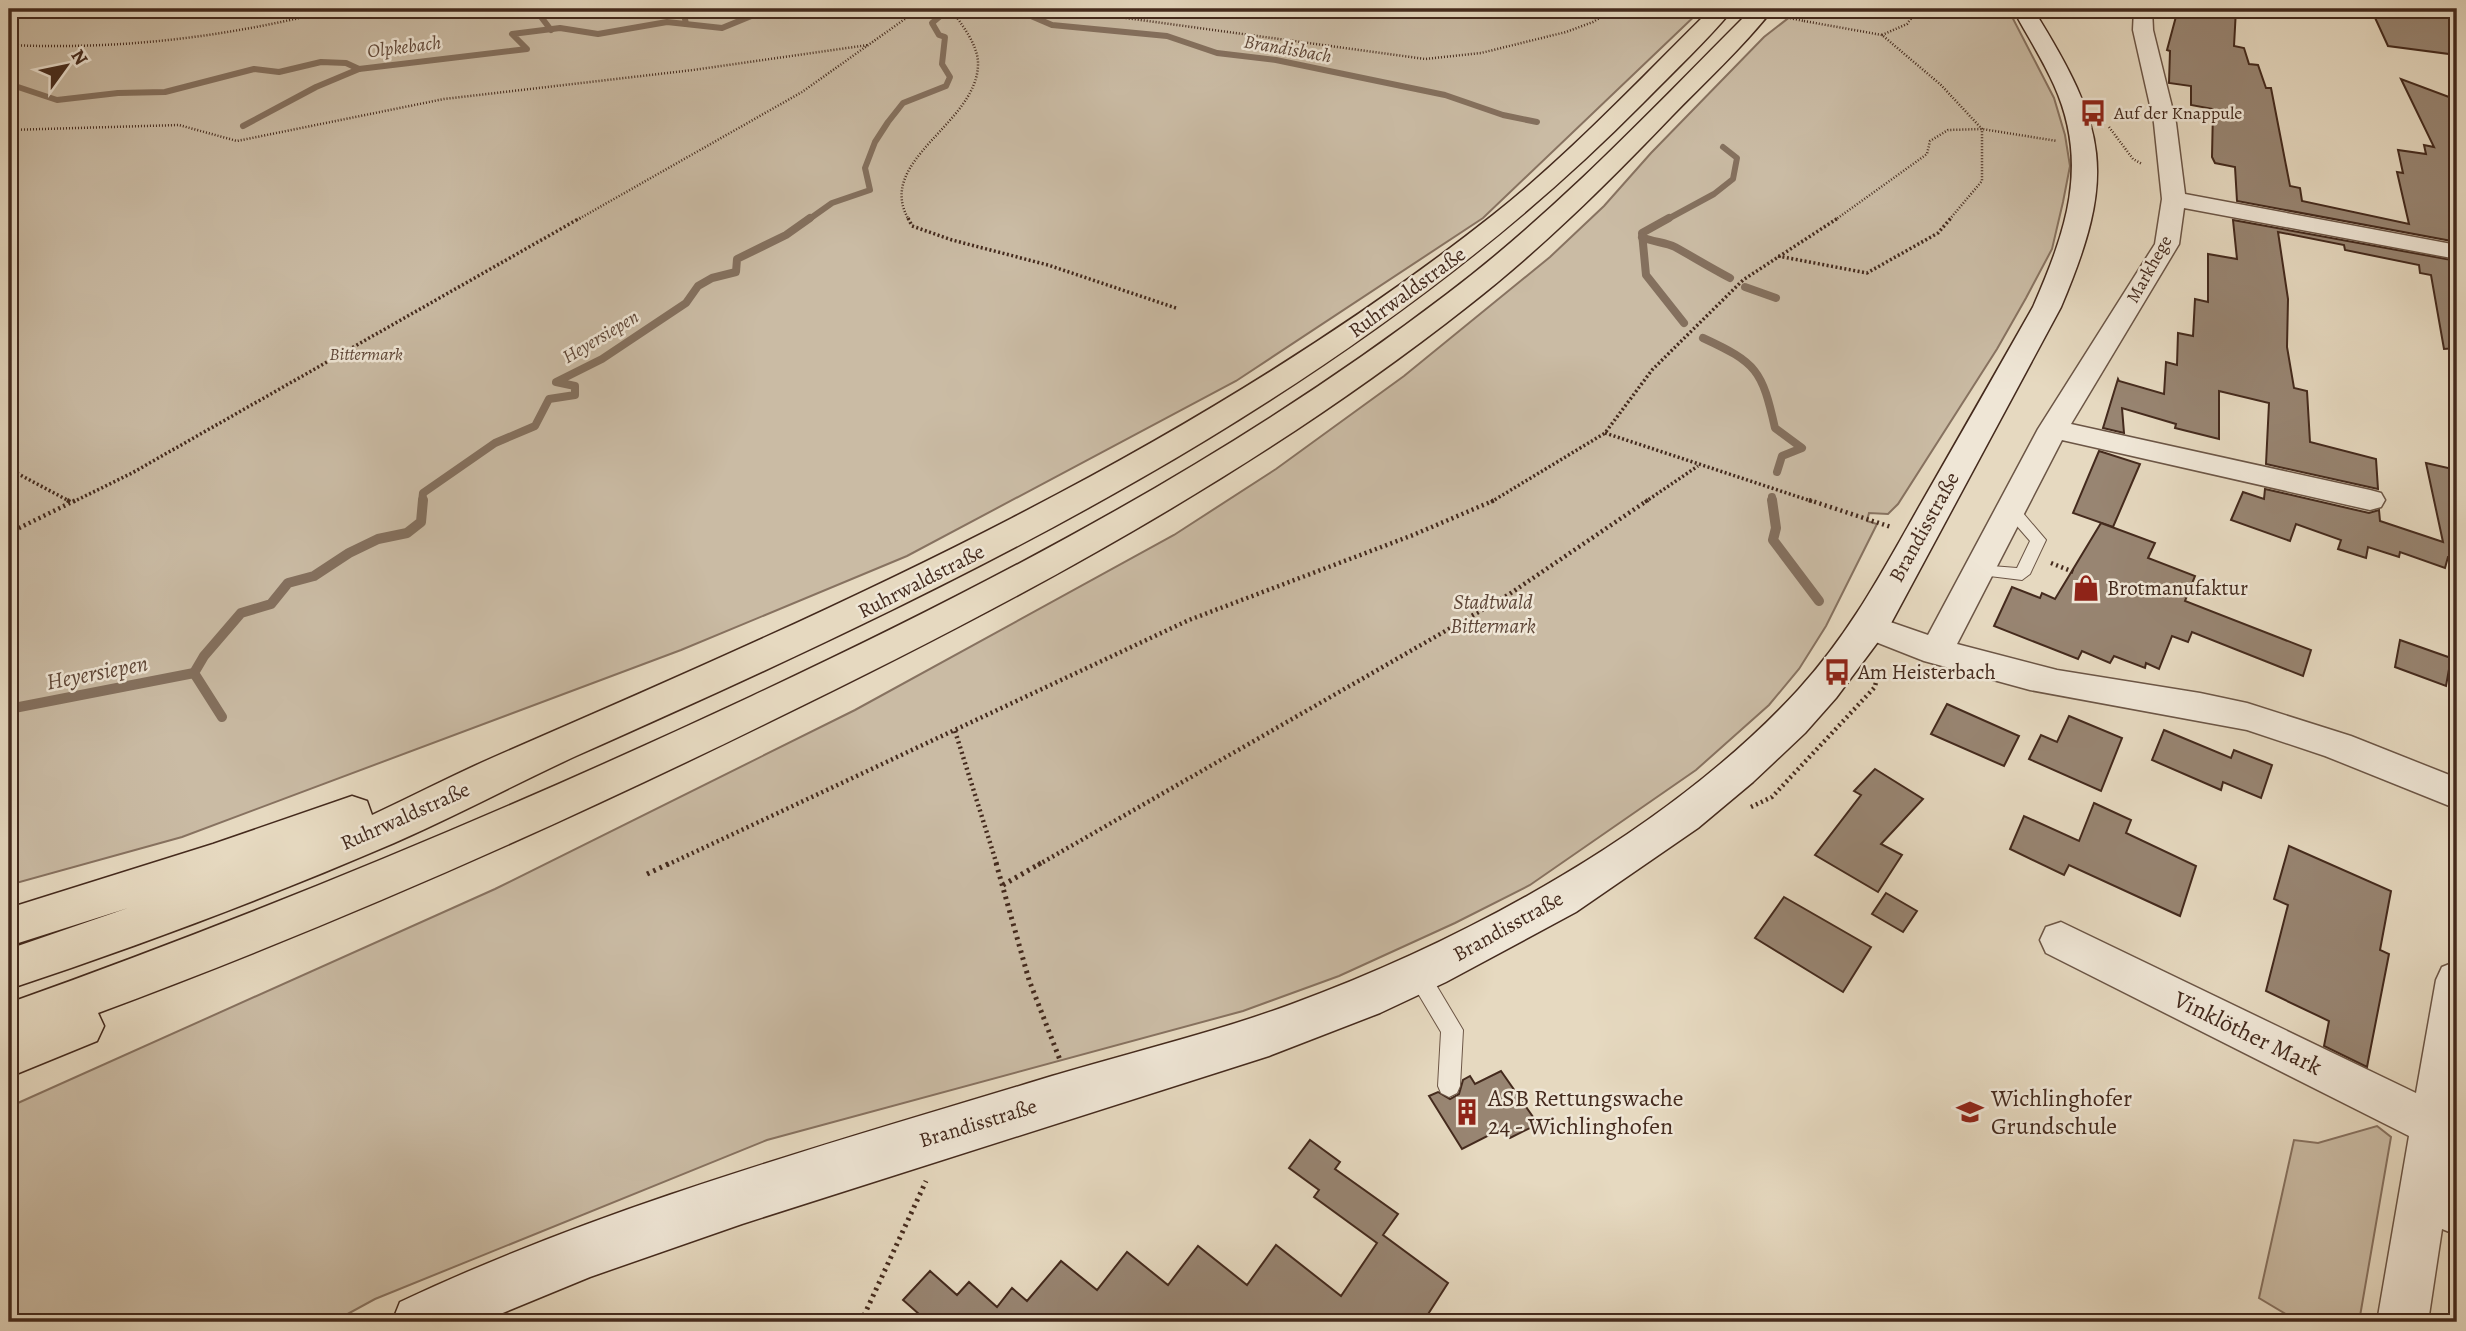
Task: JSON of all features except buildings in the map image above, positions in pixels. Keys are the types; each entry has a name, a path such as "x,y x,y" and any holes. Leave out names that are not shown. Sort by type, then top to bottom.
{"highway":[{"name":"Ruhrwaldstraße","path":"9,969 377,831 503,772 682,695 926,580 1110,482 1266,390 1392,305 1503,220 1569,162 1723,9"},
{"path":"9,1025 169,968 576,797 894,647 1034,574 1201,476 1386,354 1520,250 1594,184 1763,9"},
{"path":"9,928 216,861 370,807 503,772"},
{"path":"9,1055 401,896 576,797"}],"street":[{"name":"Brandisstraße","path":"420,1322 600,1246 928,1139 1296,1024 1418,975 1584,883 1659,834 1722,786 1792,722 1837,672 1870,627 2047,307 2068,262 2077,238 2085,187 2085,146 2069,87 2023,9"},
{"name":"Markhege","path":"1936,652 2053,429 2167,244 2174,199 2165,123 2143,30 2143,9"},
{"path":"2448,9 2457,10"},
{"path":"2174,199 2457,252"},
{"path":"2053,429 2370,500"},
{"path":"1870,627 1936,652 2016,674 2216,709 2283,726 2457,794"},
{"name":"Vinklöther Mark","path":"2061,940 2435,1125"},
{"path":"2403,1322 2441,1203 2435,1125 2457,980"}],"lane":[{"path":"1418,975 1452,1030 1449,1086"}],"path":[{"path":"9,45 57,48 140,46 229,35 336,9"},
{"path":"9,533 132,473 802,92 919,9"},
{"path":"951,9 972,43 978,64 970,95 913,164 902,187 900,202 912,226 952,240 1048,265 1176,307"},
{"path":"1091,9 1139,20 1426,59 1481,53 1556,34 1593,22 1615,9"},
{"path":"1746,9 1882,35 1941,85 1982,129 1982,181 1938,233 1867,273 1778,256"},
{"path":"1882,35 1907,24 1918,9"},
{"path":"9,130 179,125 201,128 219,138 237,141 444,99 693,70 870,45"},
{"path":"2077,111 2106,122 2133,159 2171,171"},
{"path":"647,874 1189,620 1413,535 1500,498 1605,433 1652,370 1713,307 1743,281 1861,203 1927,154 1930,141 1948,130 1982,129 2063,142"},
{"path":"1605,433 1698,466 1894,528 1876,556 1901,567"},
{"path":"1003,885 1508,595 1698,466"},
{"path":"9,469 71,502"},
{"path":"1772,797 1875,687"},
{"path":"955,731 1003,885 1029,980 1051,1032 1070,1094"},
{"path":"861,1322 928,1177 931,1162 928,1139"}],"green space":[{"name":"Bittermark","path":"9,9 1702,9 1483,218 1236,381 907,556 681,650 182,837 9,885"},
{"name":"Stadtwald Bittermark","path":"1800,9 2008,9 2054,98 2065,135 2070,166 2052,249 1997,349 1898,504 1888,514 1869,513 1867,521 1877,524 1826,626 1799,669 1769,705 1696,770 1530,885 1339,976 1243,1011 767,1140 375,1299 333,1322 9,1322 9,1107 495,889 855,710 1174,535 1276,469 1404,376 1550,257 1604,206 1651,153 1764,37"},
{"path":"2377,1126 2391,1137 2359,1322 2299,1322 2259,1298 2294,1140 2318,1143"}],"waterway":[{"path":"535,9 550,29"},
{"path":"683,9 686,24"},
{"name":"Olpkebach","path":"550,29 560,28 598,34 667,22 722,28 768,9"},
{"name":"Brandisbach","path":"991,9 1024,13 1052,25 1167,36 1217,53 1276,60 1445,95 1503,115 1537,122"},
{"name":"Heyersiepen","path":"808,220 832,203 870,190 865,168 875,142 888,122 903,103 946,86 950,77 942,64 945,37 939,35 932,23 944,13"},
{"name":"Olpkebach","path":"359,69 527,49 512,34 550,29"},
{"name":"Olpkebach","path":"9,84 57,100 118,93 165,92 254,69 279,72 321,62 346,63 359,69"},
{"path":"243,126 316,87 359,69"},
{"name":"Brandisbach","path":"1666,220 1714,194 1733,179 1737,158 1723,147"},
{"name":"Heyersiepen","path":"422,502 423,493 495,443 535,426 549,399 575,395 575,386 556,382 602,359 686,303 698,286 712,278 736,272 737,259 786,235 810,218"},
{"name":"Brandisbach","path":"1642,237 1642,233 1669,218"},
{"path":"1642,237 1675,247 1730,278"},
{"name":"Brandisbach","path":"1642,237 1646,275 1684,323"},
{"path":"1745,287 1776,298"},
{"path":"1703,338 1746,362 1761,381 1775,428 1802,448 1782,456 1777,472"},
{"path":"1772,497 1773,502"},
{"name":"Heyersiepen","path":"194,673 204,656 241,613 271,604 288,583 314,576 349,553 378,539 407,533 421,522 423,500"},
{"path":"1772,500 1776,528 1773,540 1819,601"},
{"name":"Heyersiepen","path":"9,709 194,673"},
{"name":"Heyersiepen","path":"194,673 222,717"}],"place":[{"name":"Auf der Knappule","path":"2093,113"},
{"name":"Brotmanufaktur","path":"2086,588"},
{"name":"Am Heisterbach","path":"1837,672"},
{"name":"ASB Rettungswache 24 - Wichlinghofen","path":"1467,1112"},
{"name":"Wichlinghofer Grundschule","path":"1970,1112"}]}
